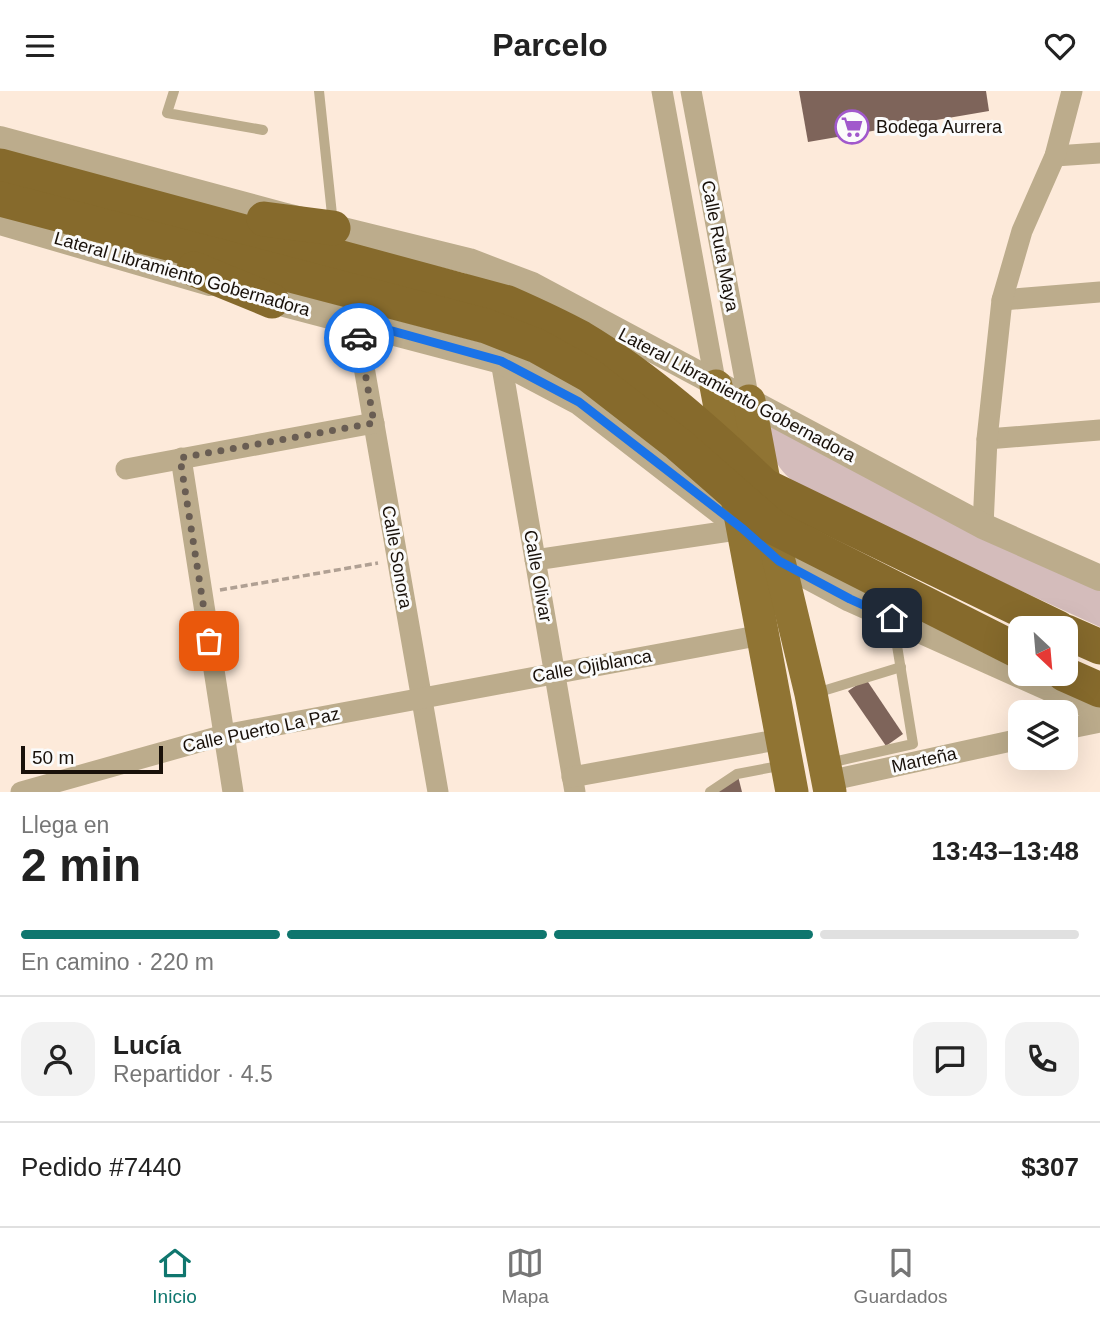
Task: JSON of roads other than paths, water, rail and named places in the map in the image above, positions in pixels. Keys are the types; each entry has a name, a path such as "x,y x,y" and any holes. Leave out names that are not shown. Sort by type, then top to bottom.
{"highway":[{"path":"0,166 508,303 582,339 648,384 728,451 754,510 1027,616"},
{"path":"0,199 486,326 537,346 589,375 678,444 754,510 1008,646"},
{"path":"124,200 333,228"},
{"path":"67,218 272,301"},
{"path":"1078,637 1100,647"},
{"path":"1078,680 1100,690"}],"main road":[{"path":"716,386 728,451"},
{"path":"749,401 762,635 787,765"},
{"path":"754,510 779,561 828,779"}],"street":[{"name":"Calle Ruta Maya","path":"662,91 716,386"},
{"name":"Calle Ruta Maya","path":"691,91 749,401"},
{"path":"983,526 987,439 1002,300 1022,231 1055,156 1072,91"},
{"name":"Lateral Libramiento Gobernadora","path":"0,139 333,228 469,261 532,285 637,340 716,386 983,526 1100,579"},
{"path":"1055,156 1100,153"},
{"name":"Lateral Libramiento Gobernadora","path":"0,222 272,301 501,361 579,402 754,510"},
{"path":"1002,300 1100,292"},
{"name":"Calle Sonora","path":"356,321 438,792"},
{"name":"Calle Olivar","path":"501,361 574,785"},
{"path":"126,469 374,423"},
{"path":"987,439 1100,430"},
{"path":"180,458 233,792"},
{"path":"535,560 754,510"},
{"path":"779,561 850,599 1100,711"},
{"name":"Calle Ojiblanca","path":"422,698 762,635"},
{"name":"Calle Puerto La Paz","path":"21,792 224,735 422,698"},
{"path":"1078,727 1100,722"},
{"name":"Marteña","path":"828,779 1008,742"},
{"path":"574,785 787,765"}],"lane":[{"path":"173,91 167,113 263,130"},
{"path":"318,91 333,228"},
{"path":"828,779 914,744 892,618"},
{"path":"811,694 901,667"},
{"path":"710,792 737,774 787,765"}],"place":[{"name":"Bodega Aurrera","path":"852,127"}]}
